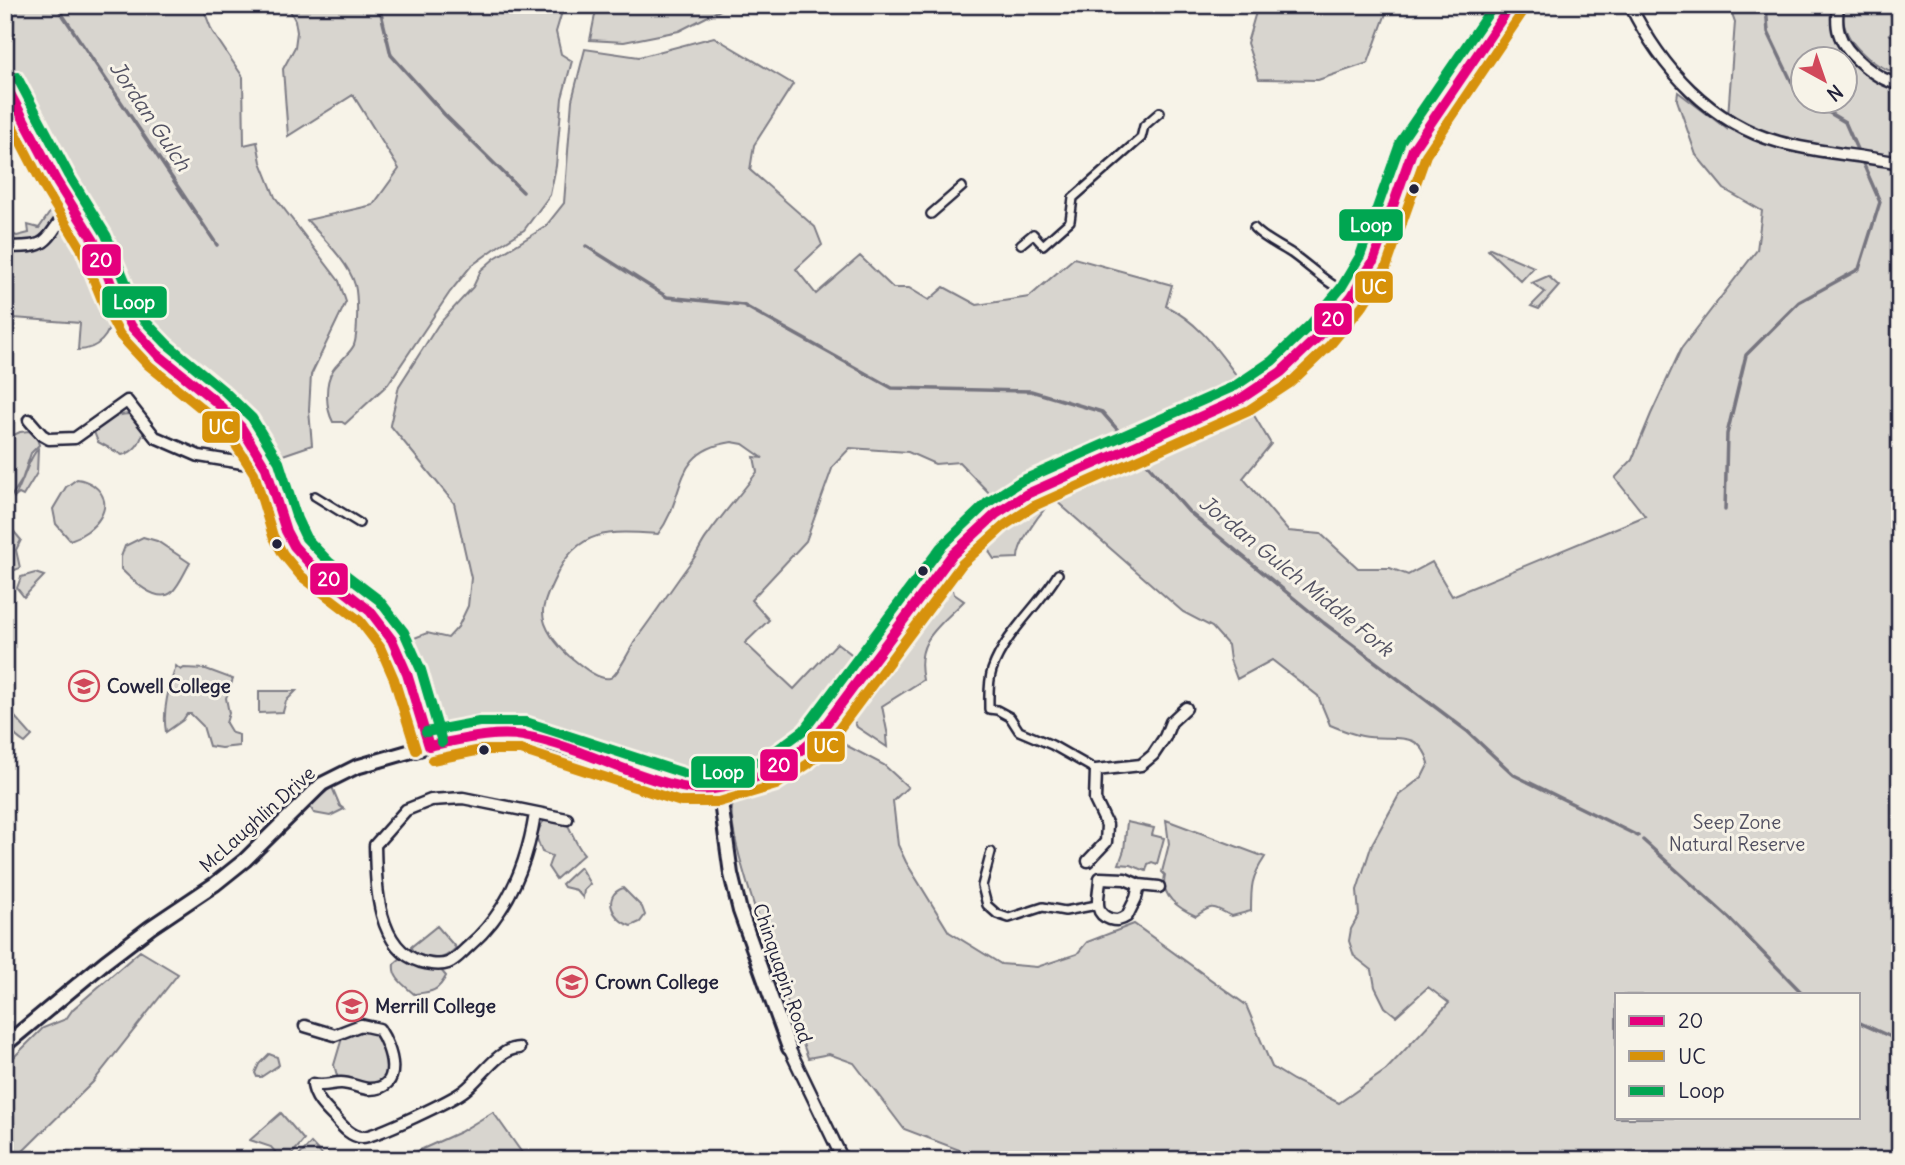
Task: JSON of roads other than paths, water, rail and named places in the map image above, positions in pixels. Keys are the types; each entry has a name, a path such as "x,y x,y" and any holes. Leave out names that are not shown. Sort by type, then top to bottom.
{"main road":[{"name":"McLaughlin Drive","path":"429,746 480,736 523,736 684,788 719,788 769,773 800,752 820,732 952,555 980,527 1011,503 1242,398 1281,372 1320,335 1352,296 1373,262 1413,149 1511,5"},
{"path":"5,84 97,250 117,301 132,327 174,369 232,418 248,438 273,483 287,534 297,551 320,574 369,610 385,628 399,654 429,746"}],"street":[{"path":"1630,5 1652,47 1664,63 1699,99 1718,113 1760,136 1780,142 1897,163"},
{"path":"1838,5 1836,17 1844,43 1872,72 1890,83 1900,85"},
{"path":"1021,244 1033,234 1043,245 1070,221 1073,198 1141,138 1144,126 1160,112"},
{"path":"931,214 962,187"},
{"path":"5,247 42,243 47,240 62,216 74,209"},
{"path":"1254,228 1352,296"},
{"path":"29,420 49,439 75,438 127,401 155,437 199,456 255,465"},
{"path":"315,496 359,523"},
{"path":"1059,573 1041,601 1010,636 993,669 989,683 989,709 1010,717 1019,731 1052,745 1096,770 1141,765 1153,755 1171,722 1186,708"},
{"name":"McLaughlin Drive","path":"5,1045 105,962 236,867 322,784 364,764 429,746"},
{"path":"1088,862 1107,842 1107,825 1095,800 1096,770"},
{"name":"Chinquapin Road","path":"719,788 731,874 740,911 789,1048 843,1160"},
{"path":"535,814 523,867 505,903 482,935 447,963 427,964 403,953 393,942 379,903 375,845 406,810 430,800 463,798 567,819"},
{"path":"991,852 982,886 987,905 997,914 1009,918 1043,907 1065,911 1097,905"},
{"path":"1139,885 1131,912 1121,920 1104,916 1097,905 1100,878 1125,879 1139,885 1158,887"},
{"path":"305,1026 335,1035 361,1025 379,1029 386,1042 393,1064 393,1074 378,1087 369,1089 338,1083 319,1086 313,1084 316,1096 339,1123 355,1136 366,1137 457,1096 479,1078 501,1054 512,1048 519,1048"}],"waterway":[{"name":"Jordan Gulch","path":"56,5 217,245"},
{"name":"Jordan Gulch Middle Fork","path":"379,5 391,55 445,115 523,192"},
{"path":"1766,5 1768,32 1790,78"},
{"path":"1725,510 1727,434 1746,355 1799,302 1859,269 1880,202 1845,122 1835,116"},
{"name":"Jordan Gulch Middle Fork","path":"586,246 667,297 743,305 892,388 1031,391 1102,412 1130,444"},
{"name":"Jordan Gulch Middle Fork","path":"1135,450 1189,512 1324,623 1467,731 1514,775 1638,836"},
{"name":"Jordan Gulch Middle Fork","path":"1643,840 1728,917 1802,993"},
{"name":"Jordan Gulch Middle Fork","path":"1860,1023 1900,1041"}],"place":[{"name":"Cowell College","path":"84,686"},
{"name":"Crown College","path":"572,982"},
{"name":"Merrill College","path":"352,1006"}],"park label":[{"name":"Seep Zone Natural Reserve","path":"1737,833"}]}
